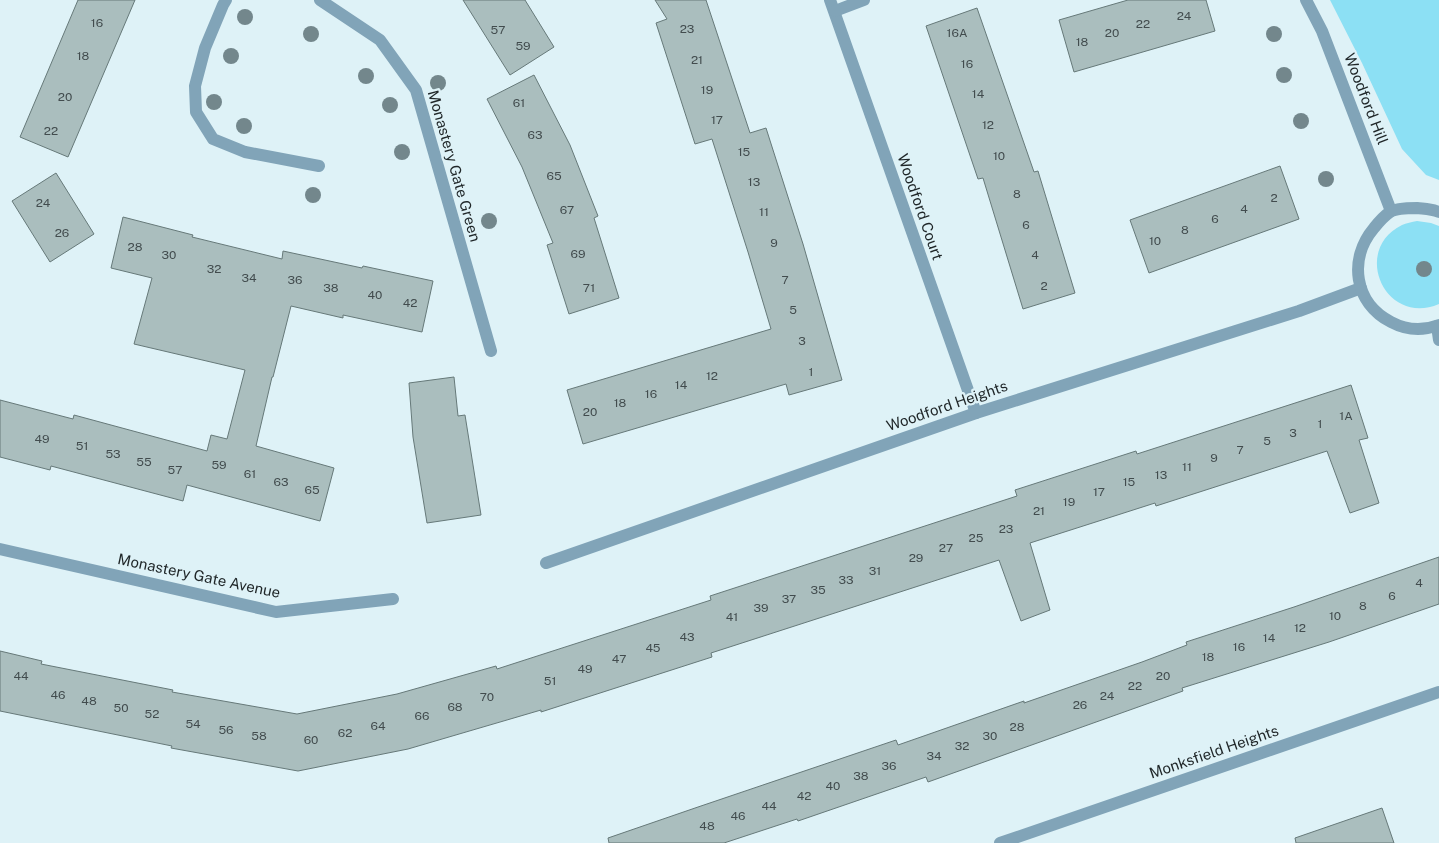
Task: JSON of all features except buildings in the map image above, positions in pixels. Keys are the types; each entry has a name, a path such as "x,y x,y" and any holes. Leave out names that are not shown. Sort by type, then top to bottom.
{"street":[{"path":"226,0 205,48 194,86 196,112 213,139 245,152 319,166"},
{"name":"Monastery Gate Green","path":"320,0 380,40 416,90 491,351"},
{"name":"Woodford Court","path":"864,0 832,6 976,413"},
{"name":"Woodford Hill","path":"1306,0 1322,31 1391,211"},
{"path":"1439,212 1432,209 1412,208 1391,211 1366,237 1359,253 1358,270 1361,288 1370,304 1383,318 1400,327 1419,329 1438,326 1439,340"},
{"name":"Woodford Heights","path":"546,563 976,413 1300,311 1361,288"},
{"name":"Monastery Gate Avenue","path":"0,549 276,612 393,599"},
{"name":"Monksfield Heights","path":"1000,843 1439,692"}],"shaded area":[{"path":"1330,0 1439,0 1439,180 1426,175 1402,149"},
{"path":"1417,221 1439,226 1439,304 1420,308 1403,305 1390,296 1381,282 1377,267 1379,251 1387,237 1402,225"}]}
